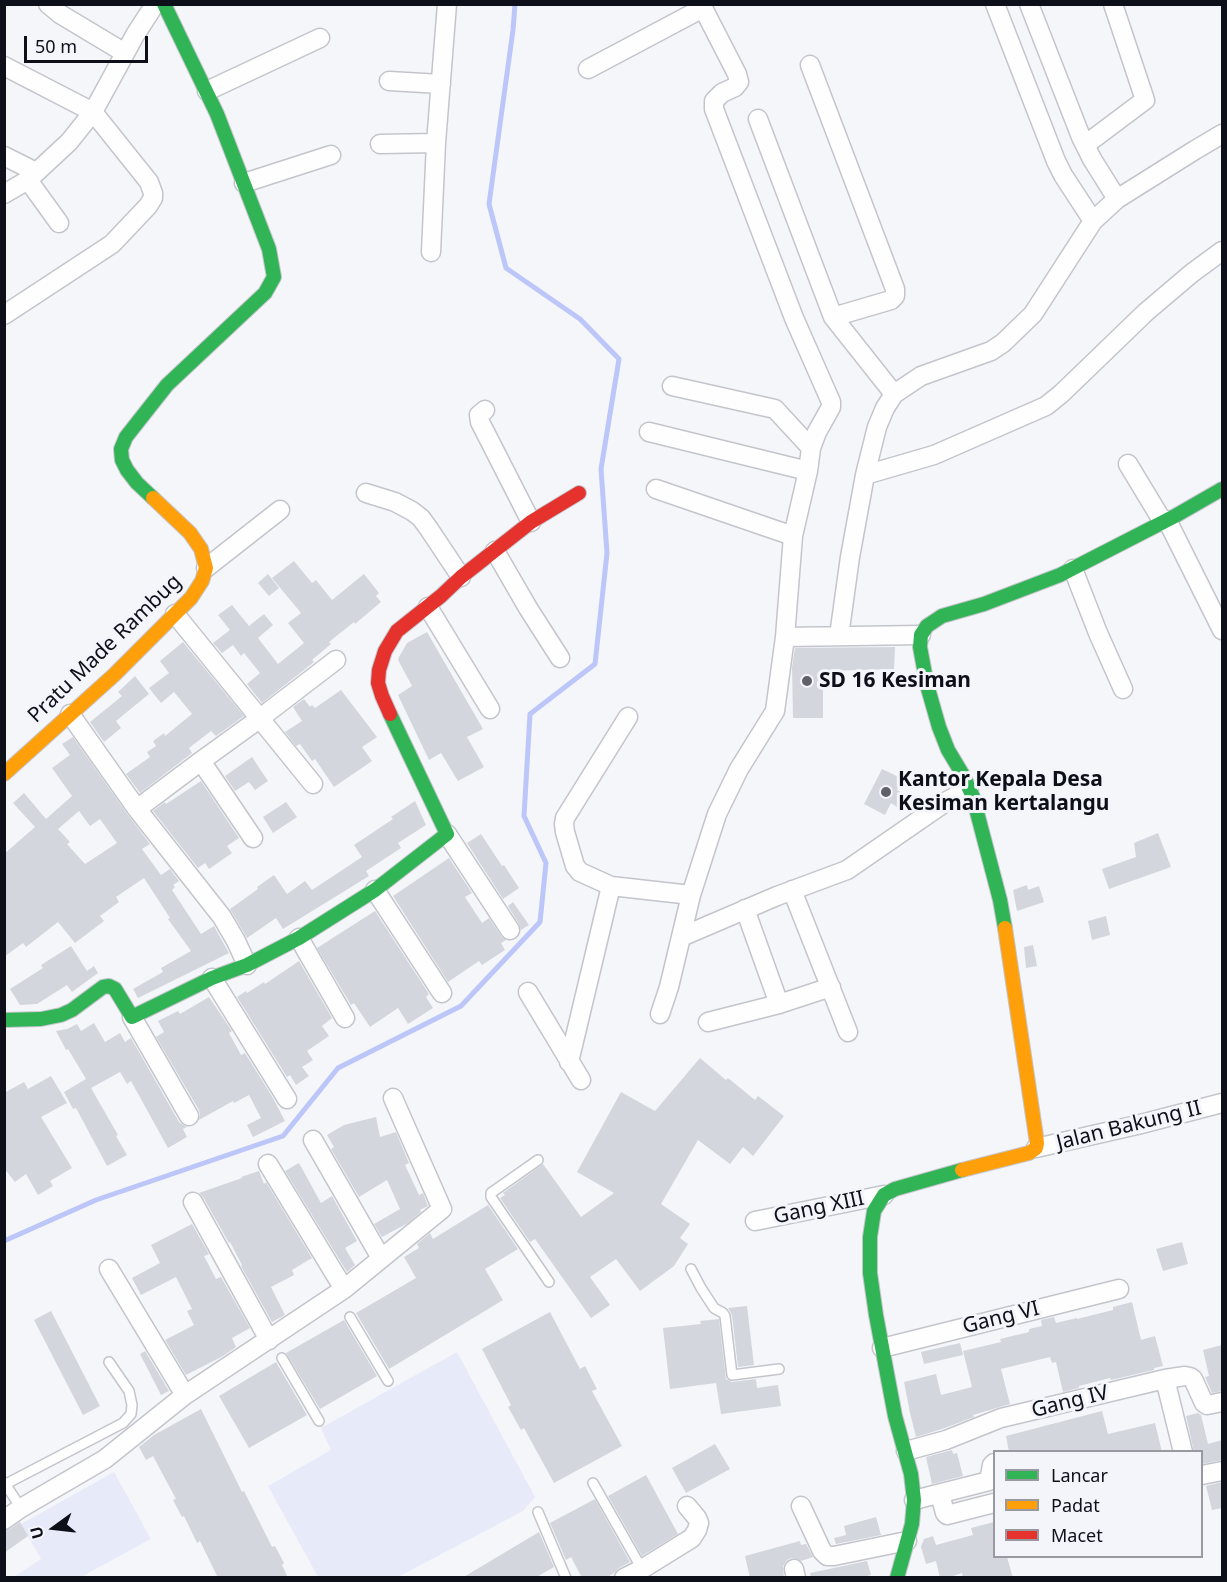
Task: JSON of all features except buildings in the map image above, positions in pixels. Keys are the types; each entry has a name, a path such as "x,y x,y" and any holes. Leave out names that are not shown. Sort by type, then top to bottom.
{"street":[{"path":"48,4 60,14 124,53"},
{"path":"4,194 32,176 69,142 93,112 124,53 155,4"},
{"name":"Pratu Made Rambug","path":"4,774 114,675 199,588 206,568 203,555 196,542 190,533 137,483 127,470 121,454 131,431 167,385 265,293 274,277 269,249 207,91 165,4"},
{"path":"431,252 436,143 447,4"},
{"path":"995,4 1056,161 1093,221"},
{"path":"1029,4 1069,110 1085,145 1117,199"},
{"path":"1085,145 1144,100 1113,4"},
{"path":"588,69 702,6 739,82 714,101 714,109 794,318 831,402 831,407 811,448 793,536 785,637 775,711 739,769 722,805 690,895 669,987 660,1014"},
{"path":"207,91 320,38"},
{"path":"810,65 895,289 895,296 891,300 833,317"},
{"path":"4,66 93,112 149,182 153,198 112,244 4,315"},
{"path":"389,81 441,84"},
{"path":"758,119 833,317 894,394"},
{"path":"839,636 849,557 865,475 877,427 894,394 921,376 991,351 1012,335 1033,314 1093,221 1117,199 1222,134"},
{"path":"380,144 436,143"},
{"path":"243,183 331,155"},
{"path":"4,156 32,176 59,222"},
{"path":"865,475 934,455 1046,405 1061,394 1146,312 1222,250"},
{"path":"672,386 775,410 811,448"},
{"path":"485,410 479,415 480,422 531,522"},
{"path":"649,432 808,471"},
{"path":"1128,464 1165,521 1222,630"},
{"path":"656,489 793,536"},
{"path":"897,1578 912,1524 914,1500 906,1451 895,1416 870,1273 871,1224 874,1211 884,1194 913,1183 1029,1153 1036,1148 1008,943 987,847 973,797 948,750 939,727 927,685 920,647 921,635 927,626 942,616 1005,596 1072,569 1222,489"},
{"path":"366,493 395,502 421,518 460,577"},
{"path":"510,930 447,834 382,696 378,683 379,670 385,651 397,631 428,607 460,577 531,522 579,493"},
{"path":"206,568 280,510"},
{"path":"495,551 560,658"},
{"path":"1072,569 1123,689"},
{"path":"428,607 490,710"},
{"path":"175,614 313,784"},
{"path":"785,637 921,635"},
{"path":"138,809 336,660"},
{"path":"70,714 138,809 222,917 247,965"},
{"path":"628,717 565,819 565,832 577,869 611,886 690,895"},
{"path":"201,761 253,838"},
{"path":"681,937 792,890 847,870 947,801 969,789"},
{"path":"132,1017 212,978 247,965 299,938 375,890 447,834"},
{"path":"569,1062 611,886"},
{"path":"375,890 442,993"},
{"path":"792,890 848,1032"},
{"path":"745,909 779,1004"},
{"path":"299,938 345,1018"},
{"path":"212,978 287,1099"},
{"path":"4,1020 41,1019 62,1015 103,987 109,986 115,989 189,1116"},
{"path":"708,1022 779,1004 831,987"},
{"path":"528,992 580,1080"},
{"path":"4,1520 105,1459 185,1395 344,1289 442,1209 393,1098"},
{"name":"Jalan Bakung II","path":"1036,1148 1222,1103"},
{"path":"313,1140 381,1258"},
{"path":"268,1164 344,1289"},
{"name":"Gang XIII","path":"755,1221 884,1194"},
{"path":"193,1202 269,1340"},
{"path":"109,1269 185,1395"},
{"name":"Gang VI","path":"882,1348 1119,1289"},
{"name":"Gang IV","path":"906,1451 946,1440 1001,1418 1165,1379 1190,1377 1204,1403 1207,1405 1222,1402"},
{"path":"1165,1379 1183,1450"},
{"path":"914,1500 992,1486 993,1464"},
{"path":"1203,1475 1222,1471"},
{"path":"940,1494 947,1515 993,1503"},
{"path":"624,1578 692,1538 699,1523 698,1518 687,1506"},
{"path":"801,1506 822,1551 827,1556 907,1541"}],"lane":[{"path":"538,1160 492,1191 491,1195 549,1282"},
{"path":"691,1269 714,1308 725,1316 732,1375 779,1370"},
{"path":"350,1317 388,1381"},
{"path":"282,1358 319,1420"},
{"path":"21,1508 5,1484 123,1423 130,1414 132,1405 129,1391 110,1362"},
{"path":"593,1483 642,1569"},
{"path":"538,1512 566,1578"}],"shaded area":[{"path":"457,1352 535,1497 523,1511 398,1577 318,1577 268,1486 331,1450 321,1428"},
{"path":"114,1472 151,1539 81,1577 12,1578 41,1559 21,1524"}],"waterway":[{"path":"4,1241 96,1200 283,1136 338,1068 461,1006 540,922 546,863 524,816 530,714 595,664 607,553 601,469 619,359 580,319 506,268 489,204 515,4"}],"traffic: fast":[{"path":"153,498 137,483 122,460 121,449 126,437 167,385 265,293 274,277 269,249 217,114 164,4"},
{"path":"1005,928 973,797 948,750 939,727 927,685 920,647 921,635 927,626 942,616 984,604 1060,575 1175,516 1222,489"},
{"path":"4,1020 41,1019 61,1015 72,1010 103,987 109,986 115,989 132,1017 212,978 247,965 299,938 375,890 447,834 390,714"},
{"path":"897,1578 912,1524 914,1500 911,1474 895,1416 870,1273 870,1237 874,1211 884,1195 895,1189 962,1170"}],"traffic: slow":[{"path":"4,774 114,675 191,598 202,581 206,568 201,549 190,533 153,498"},
{"path":"962,1170 1029,1153 1036,1148 1037,1143 1005,928"}],"traffic: jam":[{"path":"390,714 378,683 379,670 385,651 397,631 531,522 579,493"}],"place":[{"name":"SD 16 Kesiman","path":"807,681"},
{"name":"Kantor Kepala Desa Kesiman kertalangu","path":"886,792"}]}
